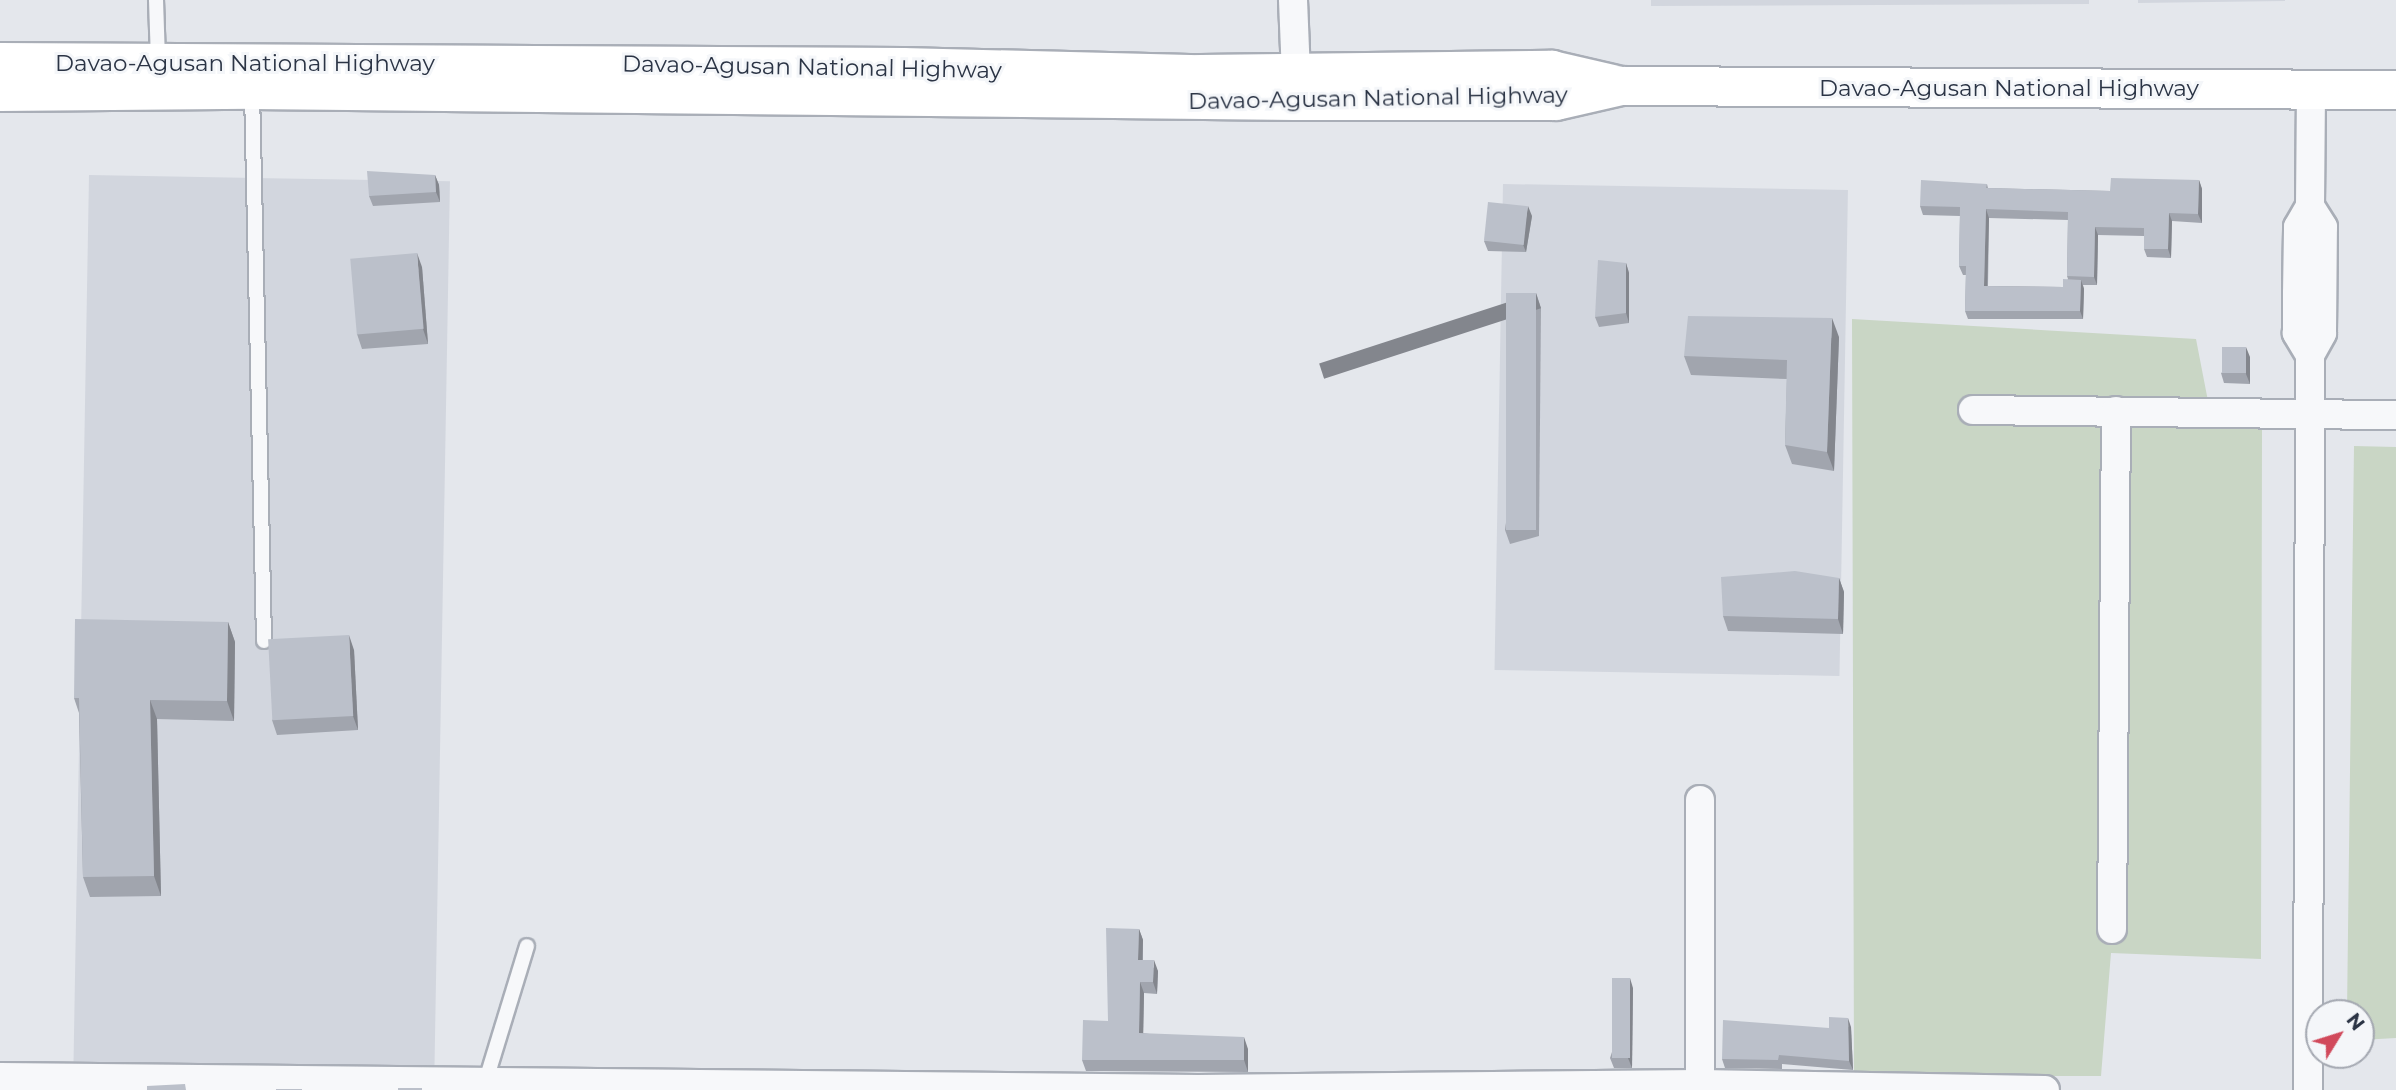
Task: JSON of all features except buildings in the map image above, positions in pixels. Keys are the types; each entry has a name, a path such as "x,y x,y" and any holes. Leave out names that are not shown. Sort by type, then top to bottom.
{"highway":[{"name":"Davao-Agusan National Highway","path":"0,62 158,76 252,90 1200,88 1296,74 1552,70 1621,86 2396,90"},
{"name":"Davao-Agusan National Highway","path":"0,93 158,76 1200,88 1556,101 1621,86"}],"street":[{"path":"1293,0 1296,74"},
{"path":"2308,1090 2310,355 2322,334 2310,294 2298,227 2311,206 2311,89"},
{"path":"1973,410 2396,415"},
{"path":"2112,929 2116,411"},
{"path":"1700,800 1700,1087"},
{"path":"0,1077 356,1085 486,1080 629,1086 1198,1090 1700,1087 2045,1090"}],"lane":[{"path":"156,0 158,76"},
{"path":"252,90 264,642"},
{"path":"486,1080 527,946"}],"shaded area":[{"path":"1651,0 2089,0 2089,4 1651,6"},
{"path":"2138,0 2285,0 2285,1 2138,3"},
{"path":"89,175 450,181 434,1068 74,1062"},
{"path":"1503,184 1848,190 1839,676 1495,670"}],"green space":[{"path":"1852,319 2196,339 2213,427 2262,429 2261,959 2111,953 2101,1076 1854,1076"},
{"path":"2354,446 2396,447 2396,1038 2375,1039 2375,999 2347,999"}]}
